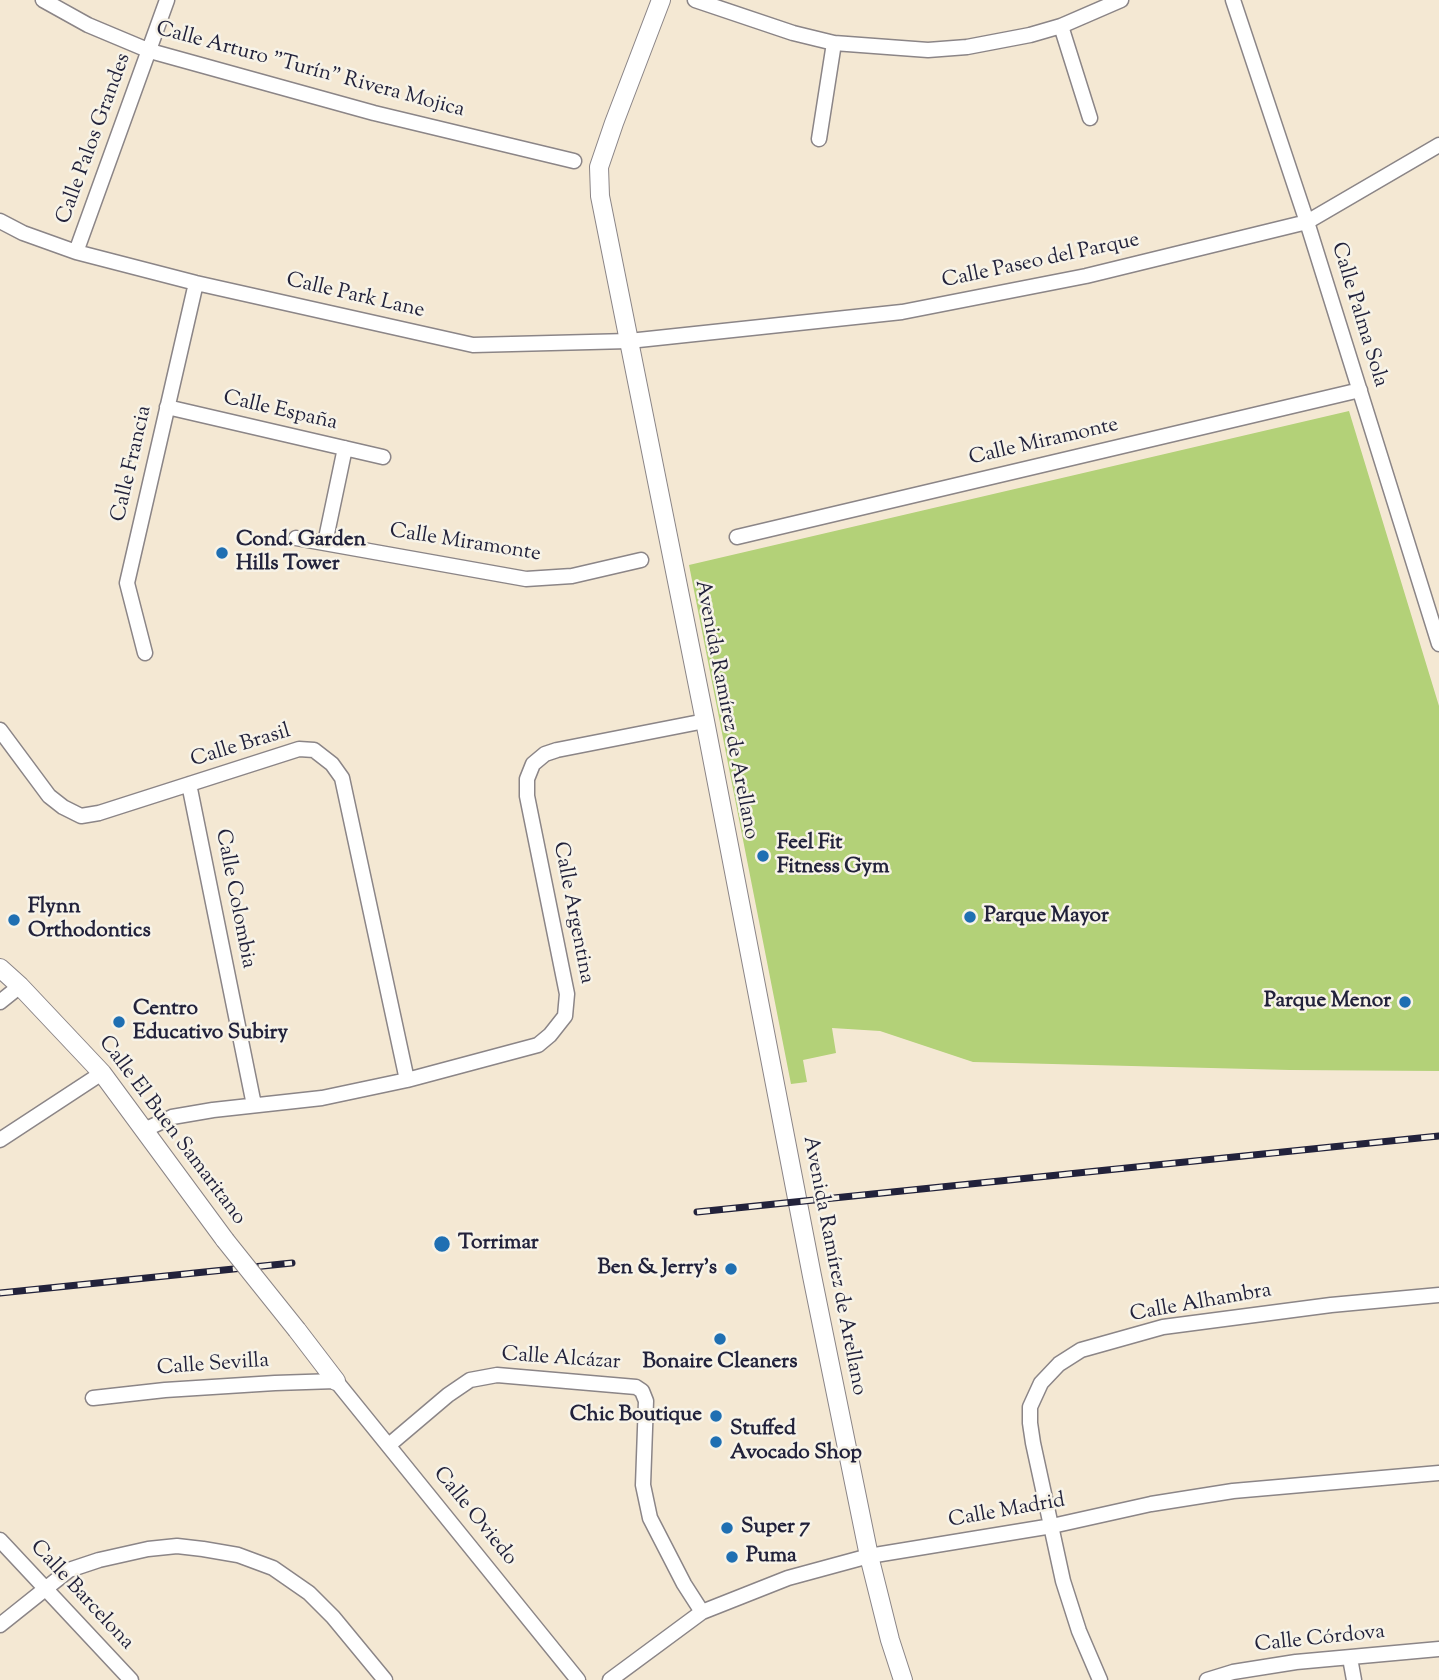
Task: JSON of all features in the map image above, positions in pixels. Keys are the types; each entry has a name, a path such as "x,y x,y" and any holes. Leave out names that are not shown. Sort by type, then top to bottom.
{"street":[{"name":"Calle Arturo \"Turín\" Rivera Mojica","path":"43,0 88,25 149,51 374,113 574,161"},
{"name":"Calle Palos Grandes","path":"76,253 167,0"},
{"name":"Avenida Ramírez de Arellano","path":"662,0 599,167 600,196 705,721 780,1119 869,1556 903,1680"},
{"path":"695,0 793,33 834,43 928,50 1002,41 1061,26 1121,0"},
{"name":"Calle Palma Sola","path":"1233,0 1307,222 1439,644"},
{"path":"1061,26 1090,118"},
{"path":"819,139 834,43"},
{"name":"Calle Paseo del Parque","path":"629,341 902,312 1086,276 1307,222 1439,145"},
{"name":"Calle Park Lane","path":"0,221 23,233 76,253 196,283 473,345 629,341"},
{"name":"Calle Francia","path":"145,653 127,583 196,283"},
{"name":"Calle Miramonte","path":"737,537 1360,390"},
{"name":"Calle España","path":"167,407 383,457"},
{"path":"325,543 345,448"},
{"name":"Calle Miramonte","path":"296,538 526,579 572,576 640,560"},
{"name":"Calle Argentina","path":"144,1130 172,1117 322,1098 407,1080 538,1045 565,1016 567,993 527,796 527,779 533,764 545,754 557,750 705,721"},
{"name":"Calle Brasil","path":"0,730 49,796 80,816 99,813 299,749 314,750 332,764 342,778 407,1080"},
{"name":"Calle Colombia","path":"189,784 254,1105"},
{"name":"Calle El Buen Samaritano","path":"0,968 102,1073 225,1240 336,1381"},
{"path":"0,1002 20,986"},
{"path":"0,1140 102,1073"},
{"name":"Calle Alhambra","path":"1100,1680 1063,1581 1033,1443 1030,1407 1041,1383 1059,1364 1081,1350 1163,1327 1331,1305 1439,1295"},
{"name":"Calle Alcázar","path":"389,1445 470,1380 497,1375 636,1387 642,1391 646,1401 643,1485 650,1518 684,1584 702,1612"},
{"name":"Calle Sevilla","path":"93,1398 164,1390 336,1381"},
{"name":"Calle Oviedo","path":"336,1381 578,1680"},
{"name":"Calle Madrid","path":"610,1680 702,1612 788,1578 869,1556 1052,1526 1151,1504 1233,1491 1439,1473"},
{"name":"Calle Barcelona","path":"0,1540 131,1680"},
{"path":"0,1625 69,1570 148,1549 177,1546 239,1555 273,1568 309,1593 333,1616 385,1680"},
{"name":"Calle Córdova","path":"1207,1680 1233,1672 1296,1662 1439,1649"},
{"path":"1350,1658 1354,1680"}],"green space":[{"path":"1349,411 1439,706 1439,1071 973,1062 880,1031 832,1028 836,1053 803,1060 807,1082 791,1084 689,565"}],"railway":[{"path":"697,1212 1439,1136"},
{"path":"0,1293 292,1263"}],"place":[{"name":"Cond. Garden Hills Tower","path":"222,553"},
{"name":"Feel Fit Fitness Gym","path":"763,856"},
{"name":"Parque Mayor","path":"970,917"},
{"name":"Flynn Orthodontics","path":"14,920"},
{"name":"Parque Menor","path":"1405,1002"},
{"name":"Centro Educativo Subiry","path":"119,1022"},
{"name":"Torrimar","path":"442,1244"},
{"name":"Ben & Jerry's","path":"731,1269"},
{"name":"Bonaire Cleaners","path":"720,1339"},
{"name":"Chic Boutique","path":"716,1416"},
{"name":"Stuffed Avocado Shop","path":"716,1442"},
{"name":"Super 7","path":"727,1528"},
{"name":"Puma","path":"732,1557"}]}
